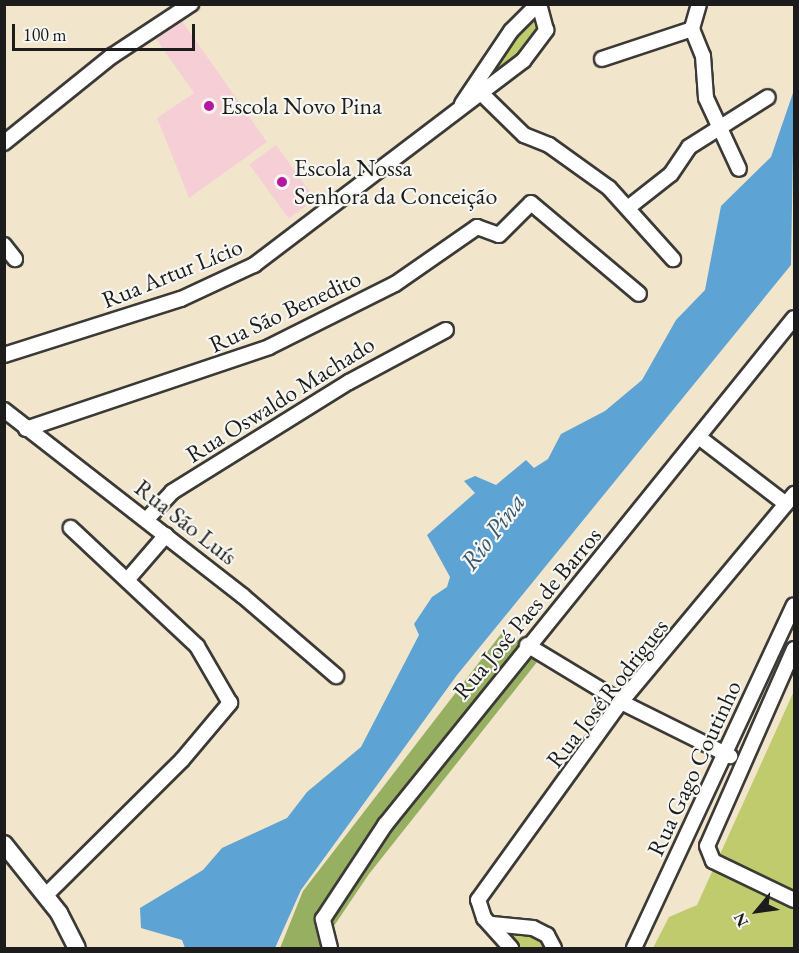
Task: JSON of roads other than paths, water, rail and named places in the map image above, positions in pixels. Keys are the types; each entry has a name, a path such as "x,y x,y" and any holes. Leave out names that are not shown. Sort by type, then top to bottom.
{"street":[{"path":"4,143 112,56 191,4"},
{"name":"Rua Artur Lício","path":"456,113 482,74 539,4"},
{"name":"Rua Artur Lício","path":"4,355 181,299 254,265 495,85 545,36 539,4"},
{"path":"699,4 692,29 703,56 706,98 716,128 739,169"},
{"path":"602,59 692,29"},
{"path":"482,74 495,85"},
{"path":"482,93 524,135 562,153 629,207 673,259"},
{"path":"629,207 671,174 689,147 768,97"},
{"name":"Rua São Benedito","path":"26,429 269,347 395,284 477,227 499,236 528,204 534,204 639,294"},
{"path":"4,245 15,259"},
{"name":"Rua José Paes de Barros","path":"330,948 323,919 386,825 527,645 700,438 795,318"},
{"name":"Rua Oswaldo Machado","path":"147,519 172,492 358,376 446,330"},
{"name":"Rua São Luís","path":"4,410 147,519 336,676"},
{"path":"700,438 790,499"},
{"name":"Rua José Rodrigues","path":"511,948 478,909 478,900 621,702 790,499"},
{"path":"46,894 182,759 230,703 197,646 71,528"},
{"path":"128,579 166,535"},
{"name":"Rua Gago Coutinho","path":"634,948 795,605"},
{"path":"527,645 621,702 743,761"},
{"path":"795,649 708,836 708,851 714,861 795,900"},
{"path":"4,844 46,894 77,948"},
{"path":"492,924 533,928 547,935 554,948"}],"water":[{"name":"Rio Pina","path":"794,90 791,265 457,675 301,890 275,948 185,948 182,940 141,928 140,908 203,870 222,848 287,818 307,792 361,747 419,635 414,624 432,597 447,587 450,577 427,535 475,493 464,481 475,476 496,485 526,460 534,468 548,459 561,434 605,411 642,380 676,320 705,290 721,206 771,157"}],"place":[{"name":"Escola Novo Pina","path":"209,106"},
{"name":"Escola Nossa Senhora da Conceição","path":"282,182"}]}
